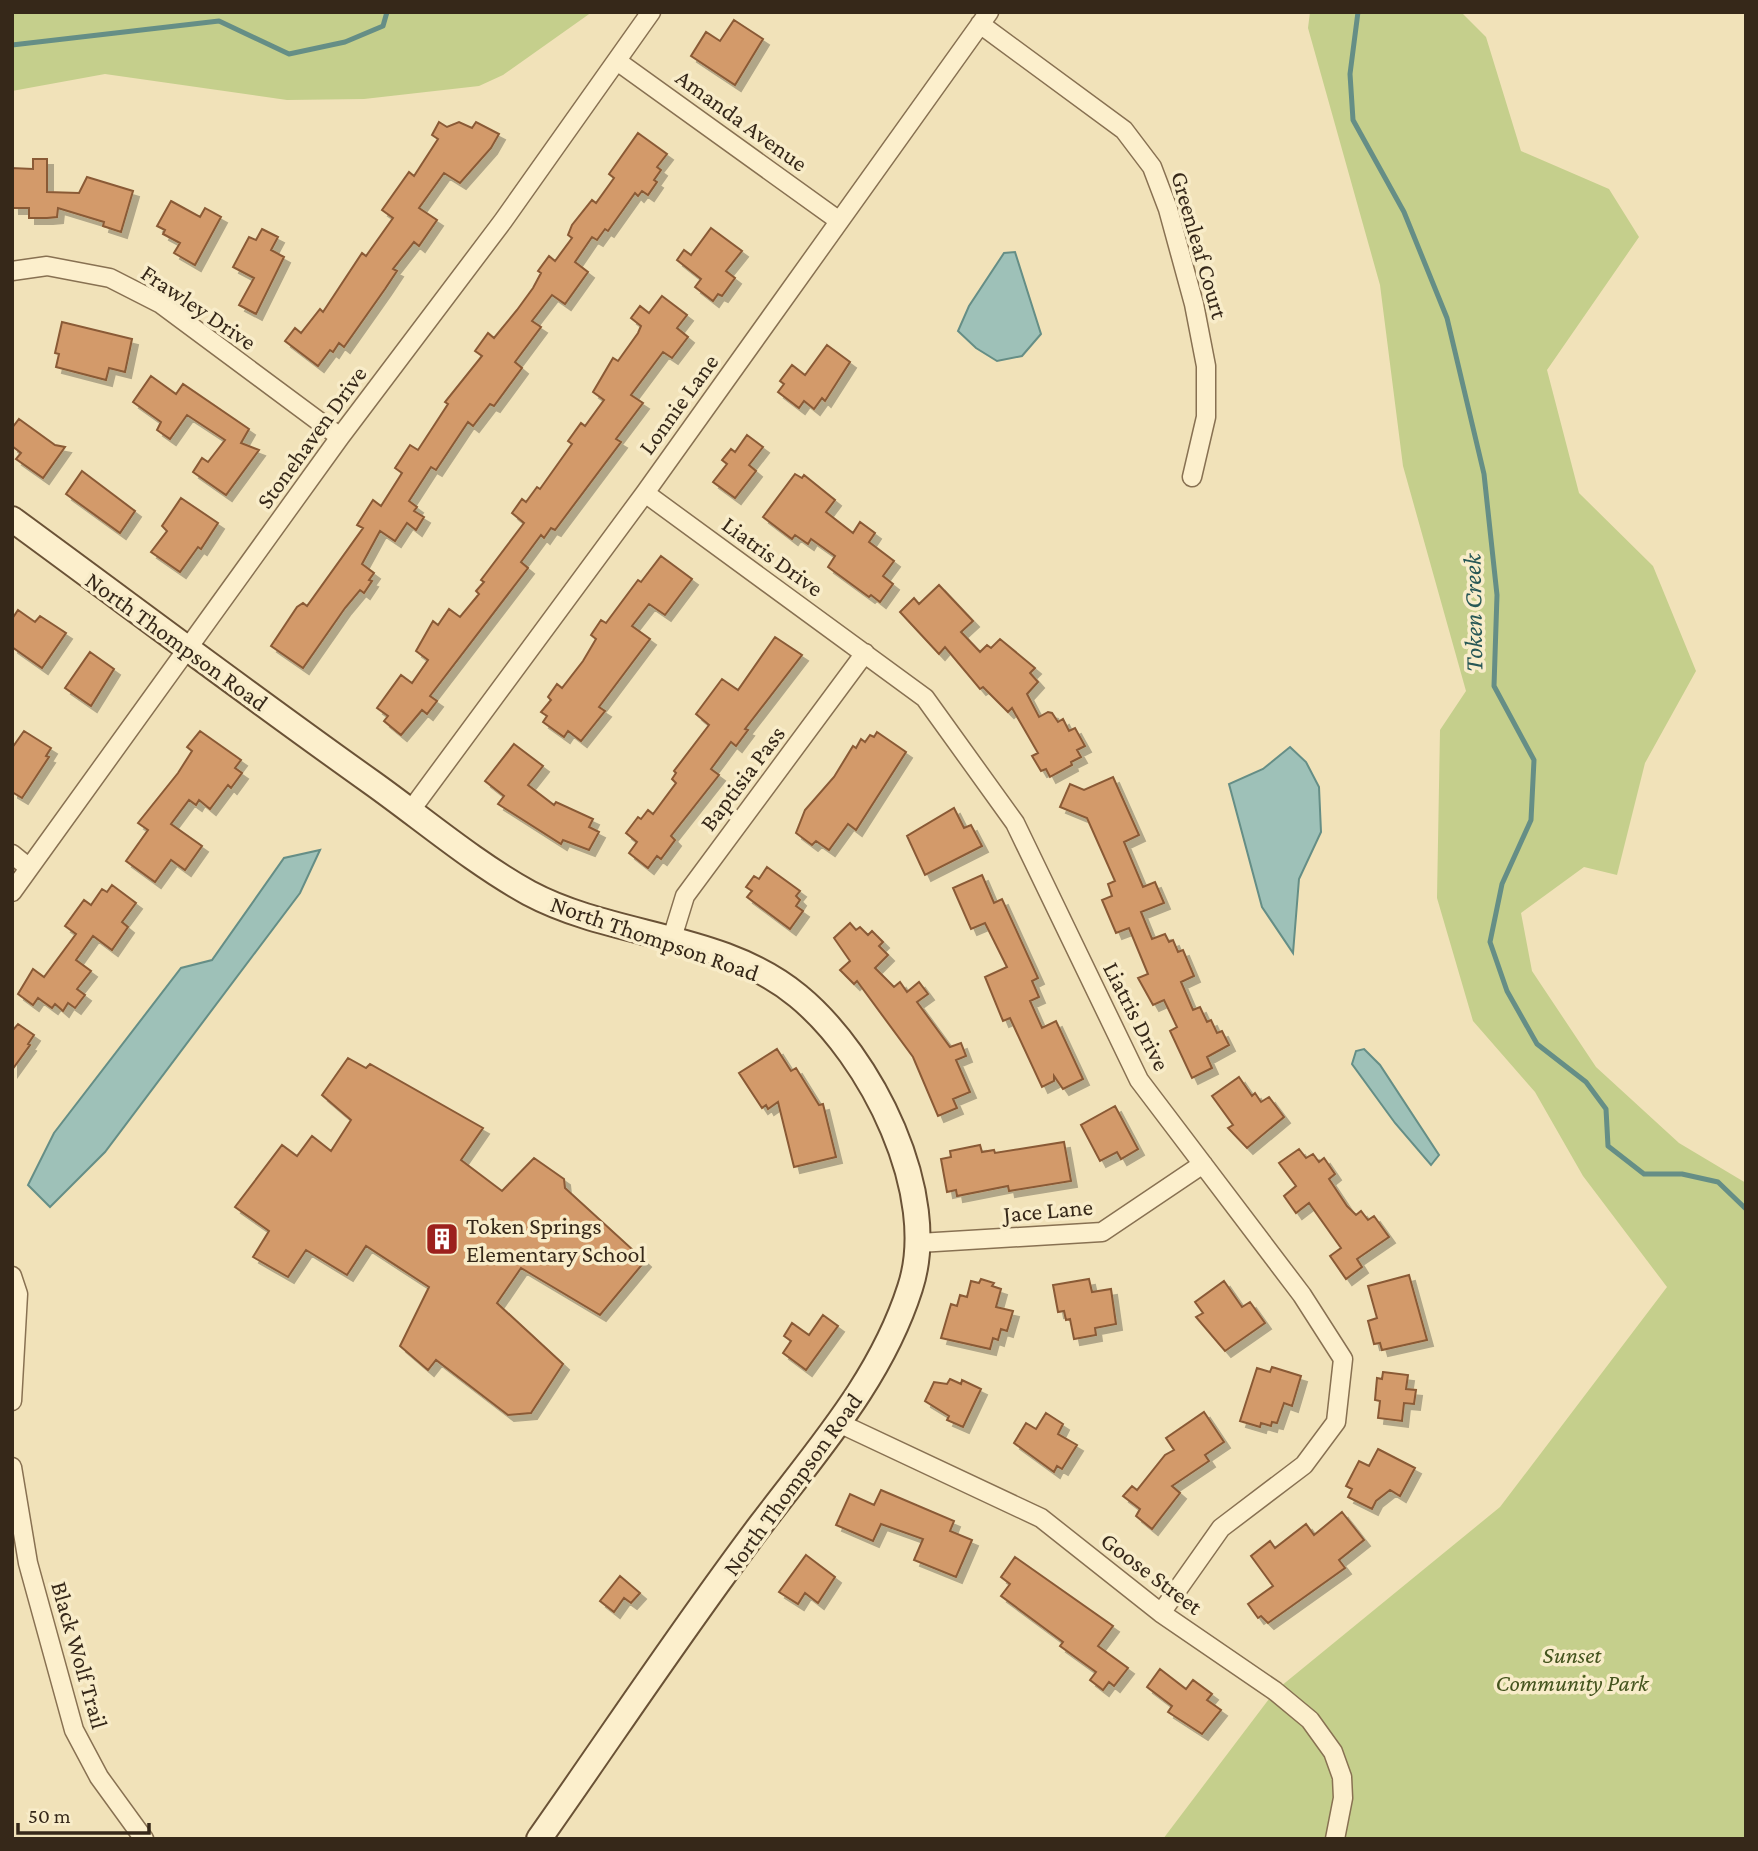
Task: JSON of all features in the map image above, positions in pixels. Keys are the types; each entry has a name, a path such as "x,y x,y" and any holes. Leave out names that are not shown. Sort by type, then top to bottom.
{"street":[{"name":"Stonehaven Drive","path":"12,891 340,437 503,221 651,12"},
{"name":"Lonnie Lane","path":"411,810 645,493 985,18"},
{"name":"Greenleaf Court","path":"985,18 1124,130 1152,167 1168,209 1194,304 1206,366 1206,417 1192,477"},
{"name":"Amanda Avenue","path":"617,61 838,220"},
{"name":"Frawley Drive","path":"12,271 47,266 110,278 161,304 340,437"},
{"name":"Liatris Drive","path":"645,493 925,698 1015,823 1139,1080 1302,1295 1343,1359 1336,1422 1304,1465 1221,1528 1161,1613"},
{"name":"North Thompson Road","path":"12,519 527,892 587,916 672,938 765,975 797,995 836,1034 886,1110 905,1158 919,1243 910,1288 887,1345 841,1424 761,1524 539,1839"},
{"name":"Baptisia Pass","path":"672,938 685,896 866,653"},
{"path":"12,855 28,867"},
{"name":"Jace Lane","path":"919,1243 1102,1233 1203,1164"},
{"path":"12,1276 19,1294 12,1401"},
{"name":"Goose Street","path":"841,1424 1041,1518 1161,1613 1275,1691 1325,1737 1342,1777 1343,1798 1335,1839"},
{"name":"Black Wolf Trail","path":"12,1467 20,1565 74,1730 99,1777 144,1839"}],"green space":[{"path":"12,12 592,12 503,75 479,86 364,99 287,100 105,74 12,91"},
{"name":"Sunset Community Park","path":"1310,12 1461,12 1486,37 1521,151 1609,189 1639,237 1547,370 1579,493 1653,566 1696,671 1645,763 1617,875 1584,867 1521,913 1532,971 1596,1067 1679,1143 1746,1183 1746,1839 1163,1839 1275,1691 1500,1507 1667,1287 1583,1176 1535,1092 1473,1021 1437,898 1440,730 1466,691 1403,466 1380,285 1308,28"}],"water":[{"path":"1015,252 1041,334 1022,356 997,361 976,348 958,331 969,306 1004,253"},
{"path":"1290,747 1306,762 1319,787 1321,832 1299,879 1293,953 1262,907 1229,784 1263,769"},
{"path":"320,850 300,893 105,1152 50,1207 28,1185 54,1133 181,968 212,960 284,858"},
{"path":"1364,1049 1380,1065 1439,1155 1431,1165 1395,1123 1352,1064 1356,1051"}],"building":[{"path":"734,20 763,39 735,85 691,56 706,32 720,41"},
{"path":"439,122 447,127 459,122 472,128 476,122 499,134 491,148 460,183 444,173 419,208 437,220 419,246 414,242 393,269 397,271 344,347 339,343 318,366 285,341 295,328 301,333 320,309 323,312 362,253 366,256 393,218 382,210 409,172 414,176 438,139 432,135"},
{"path":"638,133 667,154 657,167 661,170 654,180 657,182 648,195 642,191 638,196 635,193 608,231 605,229 597,240 592,237 575,262 588,272 565,304 552,295 532,321 541,327 515,362 522,368 494,406 490,404 473,426 468,422 436,470 431,467 409,501 417,507 414,511 424,517 416,530 407,523 395,541 380,531 362,564 374,573 369,580 372,581 364,593 360,590 345,608 303,668 271,646 297,607 303,603 307,606 363,528 357,525 373,500 381,506 402,473 395,468 410,445 418,450 448,404 445,402 482,356 475,351 488,333 494,338 517,310 533,288 541,273 538,271 549,256 555,261 572,238 568,235 572,225 592,200 596,203 614,178 609,174"},
{"path":"33,159 47,159 47,192 79,193 87,177 133,191 121,232 103,226 104,222 58,208 57,217 29,218 29,208 13,208 12,168 33,169"},
{"path":"171,201 200,217 205,208 221,217 195,265 174,253 180,243 163,234 165,230 157,226"},
{"path":"711,228 742,251 726,271 735,278 722,296 718,294 713,301 695,287 701,279 677,260 684,250 691,255"},
{"path":"262,229 278,237 271,250 284,257 256,314 239,305 254,278 233,267 249,237 256,240"},
{"path":"662,296 687,315 677,328 688,337 672,358 663,352 631,395 643,403 616,439 621,442 555,530 551,528 544,538 541,535 521,562 528,568 430,696 437,701 427,714 422,710 401,735 384,721 388,716 377,708 401,675 412,683 428,660 416,651 433,621 438,625 449,609 460,617 479,594 476,591 484,582 481,580 524,523 512,513 522,499 526,502 537,487 540,489 572,444 568,441 581,423 585,426 604,400 593,392 613,358 618,361 638,333 641,326 631,318 640,306 649,313"},
{"path":"62,322 132,339 125,372 109,368 106,380 56,367 59,354 55,353"},
{"path":"827,345 850,362 825,401 822,398 814,409 804,401 799,408 778,392 784,384 780,381 792,365 805,375"},
{"path":"151,376 176,394 183,384 249,429 241,443 259,450 226,495 193,472 202,458 208,462 225,440 187,415 170,439 157,430 161,422 133,402"},
{"path":"19,419 55,445 65,447 43,478 16,459 21,453 12,446 12,428"},
{"path":"747,435 763,447 749,465 756,471 735,498 713,482 727,464 722,460 731,449 735,452"},
{"path":"82,471 135,511 120,533 66,494"},
{"path":"795,474 802,478 804,475 835,500 826,512 853,533 860,522 875,533 869,542 894,561 883,576 893,584 880,602 828,567 835,556 811,539 808,544 795,535 792,539 763,517"},
{"path":"181,498 218,523 201,549 198,547 180,572 151,552 167,531 162,526"},
{"path":"661,556 692,579 665,615 649,604 632,626 650,639 599,707 605,711 581,741 568,731 564,737 543,722 547,716 541,712 551,700 548,697 557,684 562,688 583,661 596,639 591,635 601,620 606,623 638,580 641,582"},
{"path":"939,585 973,621 961,632 980,652 987,645 991,648 1000,639 1035,668 1030,673 1038,682 1027,694 1039,717 1048,712 1052,713 1058,722 1063,719 1069,731 1075,728 1085,746 1077,750 1081,757 1071,762 1072,765 1050,777 1046,769 1041,771 1032,756 1038,753 1012,708 1008,712 983,687 980,689 945,647 939,654 900,612 914,598 919,604"},
{"path":"18,610 35,622 40,616 66,633 42,668 12,647 12,619"},
{"path":"775,637 802,655 745,729 748,730 736,746 731,742 711,769 719,775 671,836 675,840 661,859 657,856 648,868 629,853 637,842 626,833 638,817 641,819 648,810 653,814 676,783 672,779 676,773 674,771 709,725 696,714 722,679 738,690"},
{"path":"90,652 114,669 91,706 65,688"},
{"path":"24,731 51,748 46,756 49,757 22,798 12,792 12,748"},
{"path":"200,731 241,760 235,768 242,773 231,788 228,785 210,809 199,800 196,805 189,800 171,824 202,846 185,870 171,860 155,882 126,861 148,830 138,823 178,773 192,751 187,747"},
{"path":"877,732 906,752 856,830 848,824 829,850 816,841 812,845 796,833 805,810 834,777 853,746 856,748 861,739 865,742 870,735 874,737"},
{"path":"514,744 543,766 528,785 554,805 556,802 593,819 589,827 599,832 589,850 563,840 561,844 498,804 504,796 485,781"},
{"path":"1113,777 1139,835 1124,842 1143,887 1155,882 1164,903 1141,912 1152,939 1165,934 1169,942 1173,940 1178,952 1183,950 1194,976 1181,982 1193,1010 1200,1007 1207,1022 1211,1020 1217,1033 1222,1031 1229,1045 1207,1057 1212,1068 1192,1078 1170,1031 1177,1027 1164,1000 1153,1005 1138,978 1148,974 1129,928 1116,933 1102,900 1112,896 1108,884 1115,881 1087,818 1060,807 1070,784 1084,790"},
{"path":"954,808 964,828 971,825 982,846 925,875 907,836"},
{"path":"767,867 800,891 796,896 800,900 796,906 803,911 790,929 747,897 752,891 746,887 754,876 759,879"},
{"path":"982,875 994,903 1002,899 1038,978 1032,981 1039,997 1030,1001 1042,1028 1056,1021 1083,1079 1063,1089 1054,1076 1054,1081 1042,1087 1010,1018 1003,1021 985,977 1007,967 985,923 971,929 953,888"},
{"path":"112,885 136,903 122,922 128,927 112,950 93,936 76,960 91,971 77,989 85,995 75,1008 68,1003 63,1011 55,1004 52,1008 38,998 33,1005 18,994 33,969 44,977 76,934 65,926 84,900 91,905 102,889 107,892"},
{"path":"850,923 856,930 860,927 868,935 872,931 883,942 879,946 888,955 875,968 894,987 900,982 907,992 919,982 928,994 917,1002 950,1047 961,1043 966,1056 956,1060 970,1092 953,1099 957,1108 938,1116 913,1057 857,981 854,984 840,970 850,961 834,938"},
{"path":"18,1024 34,1035 12,1070 12,1031"},
{"path":"777,1049 791,1071 796,1068 819,1105 823,1104 836,1157 794,1167 778,1102 768,1109 766,1105 762,1108 739,1073"},
{"name":"Token Springs Elementary School","path":"348,1058 366,1068 370,1064 483,1128 461,1160 502,1191 534,1158 564,1179 565,1188 645,1261 600,1315 521,1268 497,1303 563,1364 531,1413 508,1415 436,1360 428,1370 400,1346 429,1287 366,1246 347,1275 306,1250 288,1277 253,1257 269,1231 235,1207 282,1145 297,1156 312,1136 331,1151 351,1120 322,1095"},
{"path":"1239,1077 1252,1096 1255,1093 1261,1102 1269,1097 1284,1117 1247,1148 1228,1128 1233,1125 1212,1096"},
{"path":"1115,1106 1138,1149 1121,1159 1117,1152 1100,1161 1081,1125"},
{"path":"1064,1142 1071,1181 1009,1191 1008,1186 957,1196 956,1190 947,1192 941,1159 951,1157 950,1151 980,1145 982,1152 994,1150 995,1153"},
{"path":"1299,1149 1306,1158 1313,1154 1319,1162 1324,1158 1335,1174 1329,1179 1347,1206 1356,1215 1361,1211 1368,1220 1374,1216 1389,1237 1357,1259 1362,1267 1346,1279 1330,1256 1341,1248 1309,1203 1296,1213 1284,1196 1296,1186 1279,1163"},
{"path":"1409,1275 1427,1340 1382,1350 1380,1343 1374,1344 1368,1321 1377,1318 1368,1286"},
{"path":"981,1279 994,1283 992,1286 1001,1289 996,1307 1013,1311 1007,1331 1001,1329 998,1340 993,1338 990,1349 941,1338 951,1304 957,1306 960,1295 967,1297 971,1281 979,1283"},
{"path":"1089,1279 1092,1292 1111,1289 1116,1324 1095,1328 1096,1335 1074,1339 1070,1319 1066,1320 1064,1311 1058,1312 1053,1285"},
{"path":"1224,1281 1242,1307 1250,1302 1265,1323 1225,1351 1196,1317 1203,1313 1195,1302"},
{"path":"823,1315 838,1326 806,1370 783,1353 791,1341 784,1336 792,1323 809,1335"},
{"path":"1272,1367 1301,1376 1292,1406 1284,1403 1277,1423 1272,1422 1271,1426 1261,1423 1260,1427 1240,1421 1257,1368 1270,1372"},
{"path":"1383,1372 1408,1375 1406,1389 1416,1390 1414,1404 1404,1403 1402,1421 1378,1418 1380,1401 1375,1400 1377,1378 1382,1379"},
{"path":"950,1379 961,1384 962,1380 981,1389 963,1427 947,1420 949,1416 925,1401 934,1382 947,1384"},
{"path":"1204,1412 1224,1442 1205,1455 1209,1461 1172,1486 1180,1493 1152,1529 1136,1516 1140,1509 1123,1496 1132,1486 1137,1490 1165,1455 1174,1450 1166,1438"},
{"path":"1046,1413 1063,1424 1058,1434 1077,1445 1062,1469 1057,1466 1054,1472 1014,1443 1026,1423 1036,1429"},
{"path":"1378,1449 1415,1468 1400,1496 1390,1490 1376,1501 1372,1509 1348,1497 1352,1489 1346,1486 1359,1461 1369,1466"},
{"path":"881,1490 954,1521 950,1531 972,1540 956,1577 914,1560 923,1539 881,1524 873,1541 836,1525 850,1494 874,1505"},
{"path":"1342,1512 1364,1540 1339,1560 1345,1568 1268,1623 1261,1616 1258,1618 1248,1604 1273,1586 1251,1556 1270,1541 1275,1548 1306,1524 1314,1535"},
{"path":"806,1555 835,1577 818,1603 805,1593 798,1604 779,1592"},
{"path":"1015,1557 1113,1626 1098,1646 1128,1668 1114,1686 1109,1682 1103,1690 1090,1680 1096,1672 1060,1646 1063,1642 1001,1596 1010,1584 1001,1577"},
{"path":"620,1576 640,1593 631,1603 624,1598 614,1612 600,1601"},
{"path":"1160,1669 1186,1689 1193,1680 1212,1694 1207,1700 1221,1710 1202,1734 1168,1712 1172,1706 1147,1687"}],"waterway":[{"path":"12,45 219,21 289,54 345,42 383,26 387,12"},
{"name":"Token Creek","path":"1358,12 1350,74 1353,120 1404,212 1447,318 1484,474 1497,595 1494,686 1534,760 1531,820 1502,884 1490,942 1507,991 1537,1044 1586,1082 1606,1109 1608,1146 1644,1174 1682,1174 1718,1182 1746,1209"}],"place":[{"name":"Token Springs Elementary School","path":"442,1239"}]}
